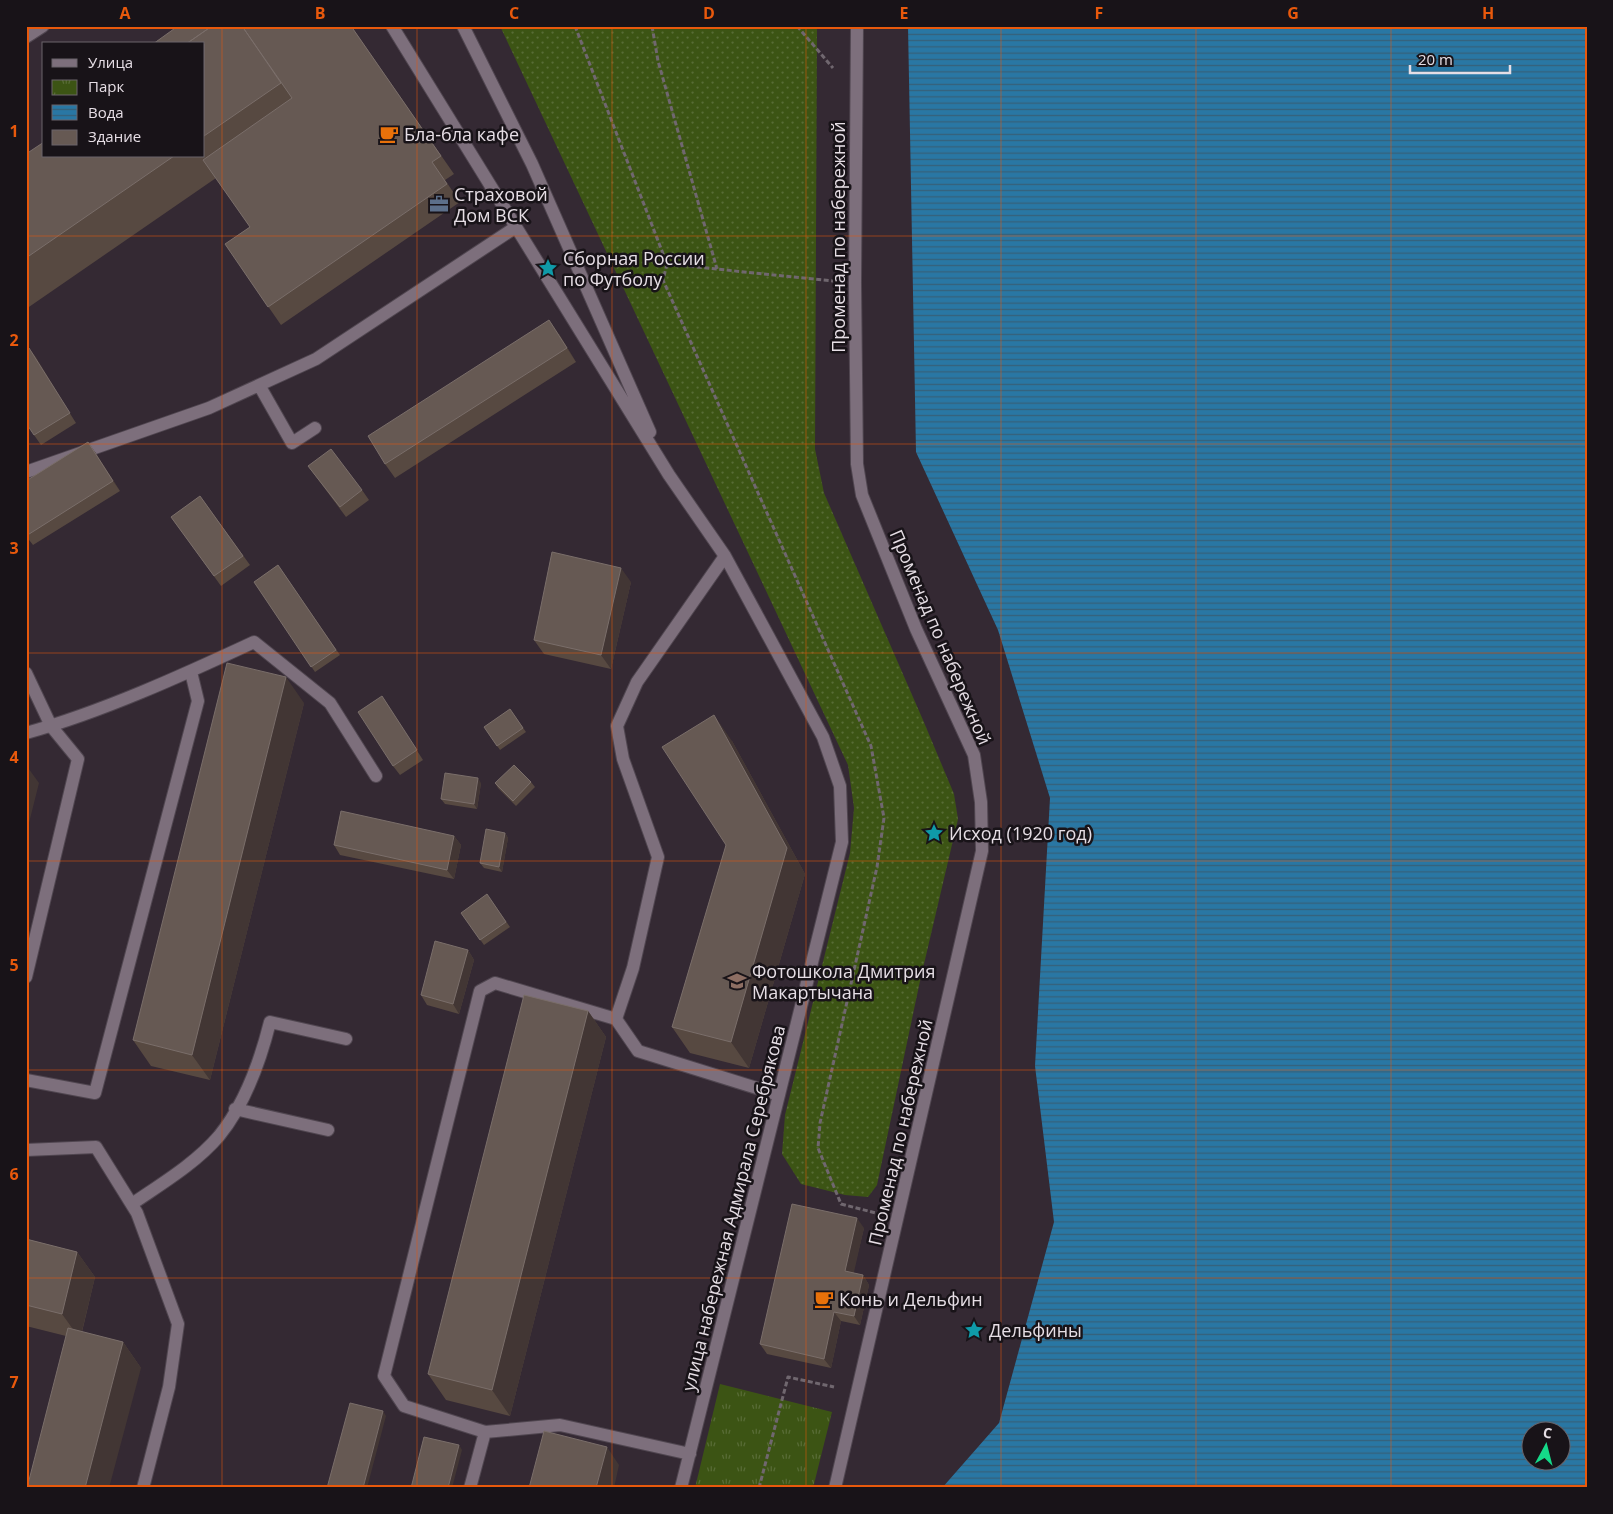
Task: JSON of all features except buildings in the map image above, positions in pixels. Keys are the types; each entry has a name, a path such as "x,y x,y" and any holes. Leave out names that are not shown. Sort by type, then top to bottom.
{"street":[{"path":"26,37 43,26"},
{"name":"улица набережная Адмирала Серебрякова","path":"392,26 669,475 725,556 823,738 840,786 842,842 681,1488"},
{"name":"улица набережная Адмирала Серебрякова","path":"462,26 532,164 669,475"},
{"name":"Променад по набережной","path":"835,1488 982,851 981,802 974,755 916,629 862,495 857,464 855,283 857,26"},
{"path":"26,472 209,408 316,359 516,227"},
{"path":"259,385 292,443 315,428"},
{"path":"616,1020 633,968 658,857 624,760 617,726 637,682 725,556"},
{"path":"26,733 51,726 191,672 254,642 330,703 376,776"},
{"path":"26,1080 95,1093 198,701 191,672"},
{"path":"26,673 51,726 78,759 26,977"},
{"path":"690,1454 560,1425 485,1432 404,1406 384,1376 480,991 495,983 616,1020 638,1051 779,1095"},
{"path":"132,1204 186,1166 219,1136 245,1094 260,1060 270,1022 346,1039"},
{"path":"235,1109 328,1130"},
{"path":"26,1150 96,1147 132,1204 158,1266 178,1324 169,1387 143,1488"},
{"path":"470,1488 485,1432"}],"path":[{"path":"575,26 667,264 855,283"},
{"path":"652,26 658,61 717,269"},
{"path":"797,26 839,75 856,78"},
{"path":"759,1488 788,1377 857,1392"}],"green space":[{"path":"500,26 817,26 815,449 824,493 954,794 958,819 920,981 877,1185 868,1197 845,1195 801,1184 782,1154 785,1115 850,853 854,808 848,765"},
{"path":"720,1384 832,1412 813,1488 695,1488"}],"water":[{"path":"908,26 1587,26 1587,1488 942,1488 999,1423 1054,1222 1035,1066 1050,798 998,630 916,452"}],"place":[{"name":"Бла-бла кафе","path":"389,134"},
{"name":"Страховой Дом ВСК","path":"439,204"},
{"name":"Сборная России по Футболу","path":"548,268"},
{"name":"Исход (1920 год)","path":"934,833"},
{"name":"Фотошкола Дмитрия Макартычана","path":"737,981"},
{"name":"Конь и Дельфин","path":"824,1299"},
{"name":"Дельфины","path":"974,1330"}]}
